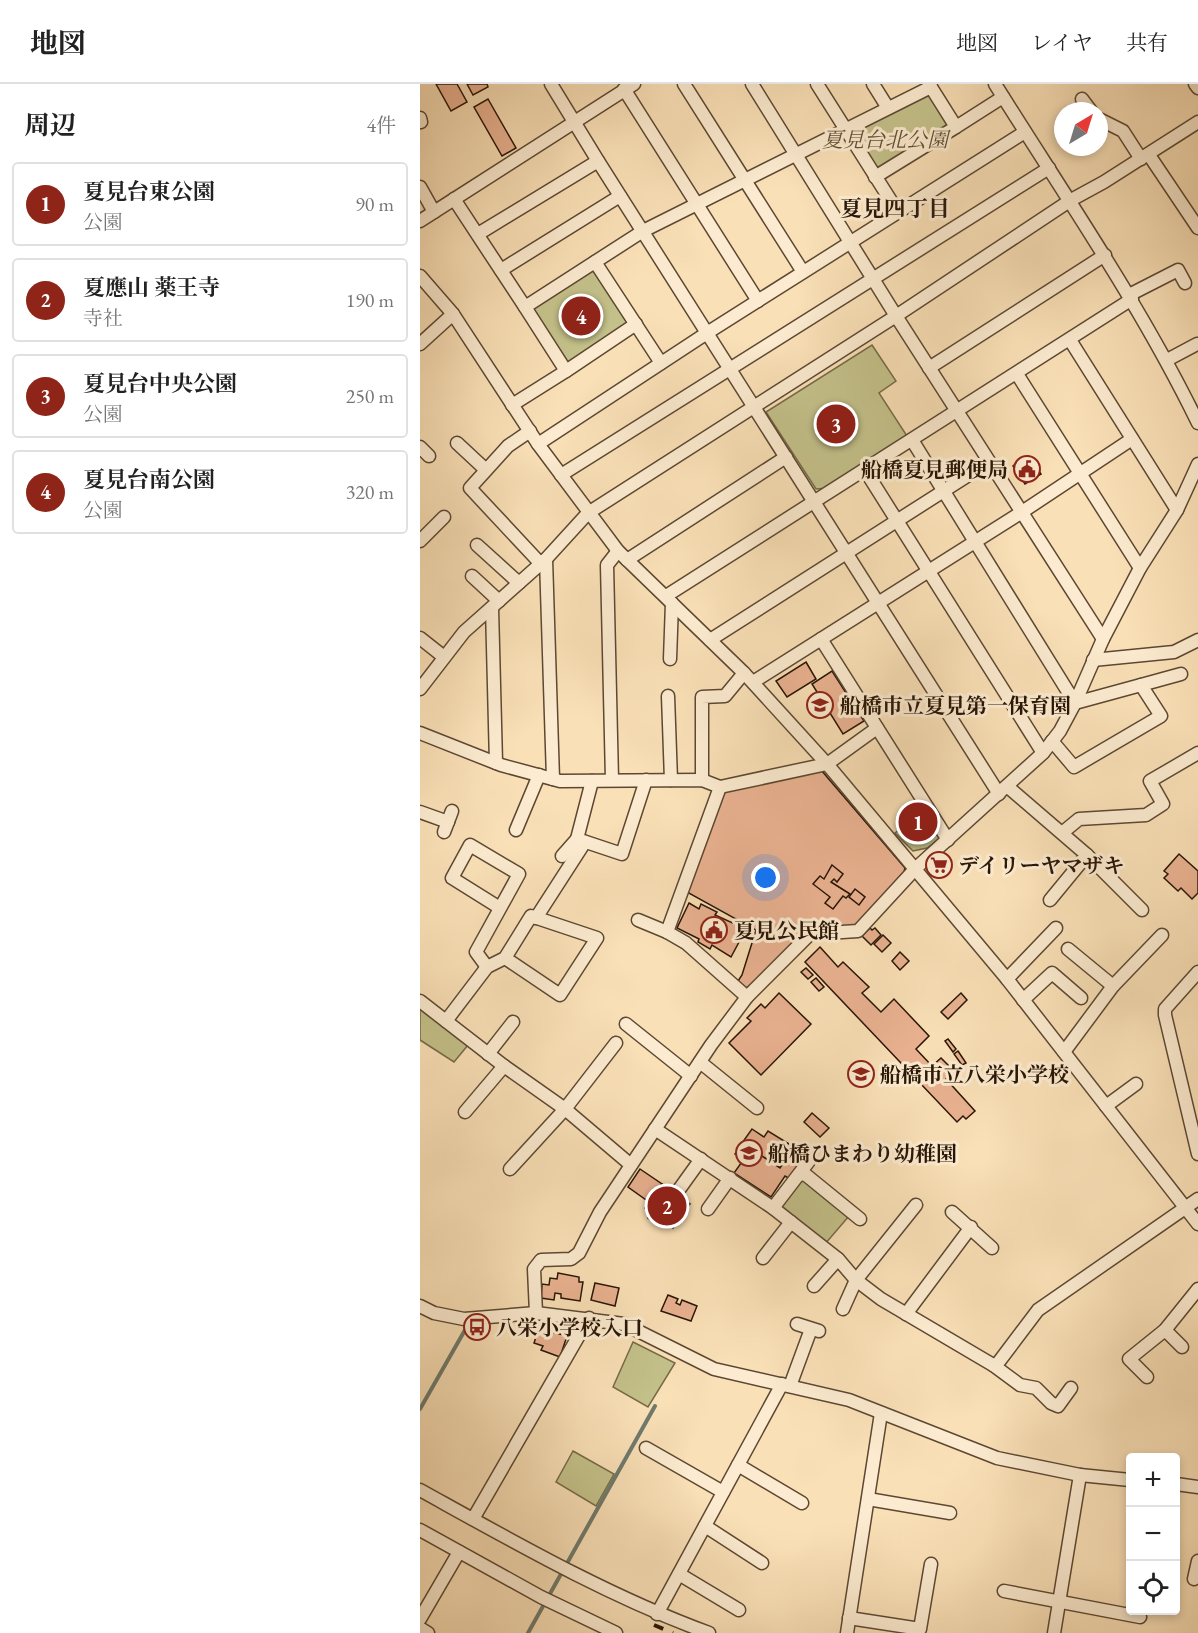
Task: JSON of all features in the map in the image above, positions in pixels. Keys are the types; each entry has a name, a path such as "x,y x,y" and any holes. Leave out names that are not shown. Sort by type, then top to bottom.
{"street":[{"path":"551,84 878,603 1004,790 1062,833 1142,910"},
{"path":"684,84 803,272"},
{"path":"752,84 897,318 1103,639"},
{"path":"817,84 897,212"},
{"path":"873,84 888,108"},
{"path":"995,84 1105,255 1167,360 1198,423"},
{"path":"1195,84 1198,88"},
{"path":"525,307 643,231 930,85 956,126"},
{"path":"420,221 629,87 696,205 758,301"},
{"path":"875,177 1003,97"},
{"path":"1108,123 1123,130 1198,228"},
{"path":"420,689 464,632 543,561 588,513 601,513 755,408 897,318 1071,200 1198,123"},
{"path":"538,444 707,333 1024,132"},
{"path":"478,234 598,161"},
{"path":"561,476 1049,168"},
{"path":"420,187 434,212"},
{"path":"501,270 620,196"},
{"path":"454,199 566,371"},
{"path":"929,368 1105,255"},
{"path":"595,262 661,363"},
{"path":"669,600 815,502 1071,340 1130,297 1178,270 1185,283"},
{"path":"420,276 453,314 538,444 622,555 749,678 827,764 1007,980 1198,1224"},
{"path":"420,344 453,314"},
{"path":"512,405 636,324"},
{"path":"1071,340 1177,510"},
{"path":"1167,360 1197,344"},
{"path":"1017,374 1140,568"},
{"path":"530,431 508,446 470,488 543,561 553,779"},
{"path":"702,780 702,697 725,696 749,678 821,639 1022,512 1132,439"},
{"path":"912,440 1075,703"},
{"path":"457,443 486,470"},
{"path":"612,780 607,565 786,457"},
{"path":"710,640 989,462"},
{"path":"536,1313 534,1269 537,1263 541,1260 571,1259 579,1253 600,1212 700,1062 747,997 810,933 858,931 916,868 1043,753 1075,703 1103,639 1140,568 1177,510 1198,464"},
{"path":"865,470 1043,753"},
{"path":"420,541 444,517"},
{"path":"477,545 519,583"},
{"path":"472,576 496,605 496,763"},
{"path":"669,600 670,659"},
{"path":"420,638 444,657"},
{"path":"821,639 948,840"},
{"path":"1093,660 1174,652 1198,640"},
{"path":"1075,703 1181,674"},
{"path":"1052,741 1074,767 1161,716 1141,685"},
{"path":"668,696 671,780"},
{"path":"420,733 496,763 553,779 702,780 720,787 827,764 877,728"},
{"path":"1062,833 1079,819 1146,815 1163,804 1150,781 1198,753"},
{"path":"516,830 539,775"},
{"path":"581,841 622,854 646,780"},
{"path":"537,918 581,841 592,781"},
{"path":"667,932 720,787"},
{"path":"420,812 448,822"},
{"path":"562,856 581,841"},
{"path":"487,967 476,952 501,908 519,874 470,845 452,878 501,908"},
{"path":"1050,900 1087,855"},
{"path":"446,1021 487,967 505,958 531,916 597,938 560,995 505,958"},
{"path":"638,920 686,943 747,997"},
{"path":"1007,980 1056,928"},
{"path":"1064,1052 1113,986 1162,935"},
{"path":"1068,949 1113,986"},
{"path":"1023,1000 1052,973 1081,998"},
{"path":"1197,1146 1165,1009 1198,973"},
{"path":"420,1001 504,1066 565,1108 631,1165"},
{"path":"488,1054 513,1022"},
{"path":"626,1024 691,1076"},
{"path":"510,1169 565,1108 616,1043"},
{"path":"700,1062 757,1108"},
{"path":"465,1112 504,1066"},
{"path":"1106,1106 1136,1084"},
{"path":"655,1129 773,1208 838,1259 856,1281 906,1314 993,1365 1020,1385 1036,1388 1051,1404 1058,1406 1071,1388"},
{"path":"678,1191 701,1159"},
{"path":"773,1208 809,1161"},
{"path":"800,1174 806,1175 860,1218"},
{"path":"708,1209 730,1178"},
{"path":"993,1365 998,1363 1038,1310 1198,1199"},
{"path":"843,1309 856,1281 916,1205"},
{"path":"952,1212 992,1248"},
{"path":"763,1258 791,1222"},
{"path":"906,1314 971,1227"},
{"path":"813,1286 838,1259"},
{"path":"1147,1377 1129,1359 1165,1330 1198,1289"},
{"path":"420,1306 434,1313 464,1319 536,1313 624,1324 714,1369 849,1400 997,1458 1080,1475 1126,1480"},
{"path":"473,1520 590,1318"},
{"path":"657,1614 815,1330 797,1324"},
{"path":"1165,1330 1182,1347"},
{"path":"847,1633 881,1413"},
{"path":"646,1448 723,1492"},
{"path":"738,1465 801,1503"},
{"path":"1054,1633 1080,1475"},
{"path":"1180,1485 1198,1487"},
{"path":"420,1490 563,1569 657,1614 709,1633"},
{"path":"868,1499 950,1513"},
{"path":"705,1526 762,1563"},
{"path":"420,1530 541,1597 616,1633"},
{"path":"420,1619 459,1552"},
{"path":"1194,1579 1198,1561"},
{"path":"849,1618 920,1629 931,1564"},
{"path":"679,1574 739,1610"},
{"path":"1004,1591 1140,1617"},
{"path":"420,1628 428,1633"}],"green space":[{"name":"夏見台北公園","path":"929,91 950,125 877,171 853,131"},
{"path":"594,269 629,322 569,364 533,309"},
{"path":"872,345 896,381 879,393 907,436 829,488 816,489 766,412"},
{"path":"921,812 940,839 927,848 913,851 895,833"},
{"path":"420,1007 468,1045 454,1062 420,1040"},
{"path":"799,1179 807,1180 849,1216 825,1244 781,1208 782,1202"},
{"path":"633,1342 675,1363 648,1407 613,1387"},
{"path":"573,1451 614,1474 596,1506 556,1482"}],"building":[{"path":"436,84 457,84 467,102 451,111"},
{"path":"467,84 487,84 488,87 473,95"},
{"path":"488,99 516,148 502,156 474,107"},
{"path":"1028,456 1041,474 1025,484 1013,466"},
{"path":"806,662 816,679 787,697 776,681"},
{"path":"832,671 864,721 843,734 812,684"},
{"path":"821,770 905,868 904,872 856,926 817,931 812,926 756,981 743,990 738,981 756,930 685,891 723,792"},
{"path":"1179,854 1198,871 1198,893 1192,899 1181,888 1178,891 1164,878 1168,874 1164,871"},
{"path":"832,865 843,874 837,882 834,879 831,882 850,894 846,898 843,896 833,909 825,903 830,897 813,884 820,876 824,879"},
{"path":"855,889 865,897 859,905 849,897"},
{"path":"689,903 699,909 701,904 717,912 715,915 746,929 731,957 712,945 710,949 698,942 699,939 677,928"},
{"path":"870,928 872,930 875,928 881,935 871,945 862,936"},
{"path":"883,935 891,943 882,952 874,944"},
{"path":"820,947 838,967 843,962 869,987 862,993 881,1012 894,999 929,1036 916,1049 932,1066 941,1058 954,1071 946,1079 975,1111 966,1119 963,1116 957,1122 805,962"},
{"path":"900,952 909,961 900,970 892,961"},
{"path":"806,968 813,975 808,979 801,972"},
{"path":"816,978 824,987 819,991 811,982"},
{"path":"779,993 811,1024 761,1075 729,1043 751,1021 747,1018 761,1004 765,1008"},
{"path":"961,993 967,1000 948,1019 941,1012"},
{"path":"948,1039 956,1049 953,1052 945,1041"},
{"path":"958,1051 966,1063 962,1065 954,1054"},
{"path":"812,1113 829,1128 820,1137 804,1122"},
{"path":"752,1129 764,1137 768,1131 794,1147 780,1168 742,1143"},
{"path":"742,1143 780,1168 790,1153 801,1161 790,1179 785,1176 771,1197 734,1173 744,1159 735,1154"},
{"path":"640,1169 662,1184 649,1202 628,1187"},
{"path":"662,1184 690,1204 673,1228 664,1222 661,1226 648,1218 652,1213 645,1208"},
{"path":"558,1273 579,1277 579,1282 583,1282 580,1301 561,1298 561,1294 555,1293 554,1300 541,1298 542,1284 549,1285 550,1278 557,1279"},
{"path":"595,1283 619,1288 615,1306 591,1300"},
{"path":"668,1295 678,1299 676,1303 680,1305 682,1300 697,1306 691,1321 661,1311"},
{"path":"533,1327 567,1336 560,1357 541,1350 543,1346 534,1343 536,1337 530,1335"}],"waterway":[{"path":"420,1409 465,1330"},
{"path":"528,1633 655,1406"}],"railway":[{"path":"654,1625 673,1633"}],"place":[{"name":"夏見台南公園","path":"581,316"},
{"name":"夏見台中央公園","path":"836,424"},
{"name":"船橋夏見郵便局","path":"1027,469"},
{"name":"船橋市立夏見第一保育園","path":"820,705"},
{"name":"夏見台東公園","path":"918,822"},
{"name":"デイリーヤマザキ","path":"939,865"},
{"name":"夏見公民館","path":"714,930"},
{"name":"船橋市立八栄小学校","path":"861,1074"},
{"name":"船橋ひまわり幼稚園","path":"749,1153"},
{"name":"夏應山 薬王寺","path":"667,1206"},
{"name":"八栄小学校入口","path":"477,1327"}],"district":[{"name":"夏見四丁目","path":"895,208"}]}
